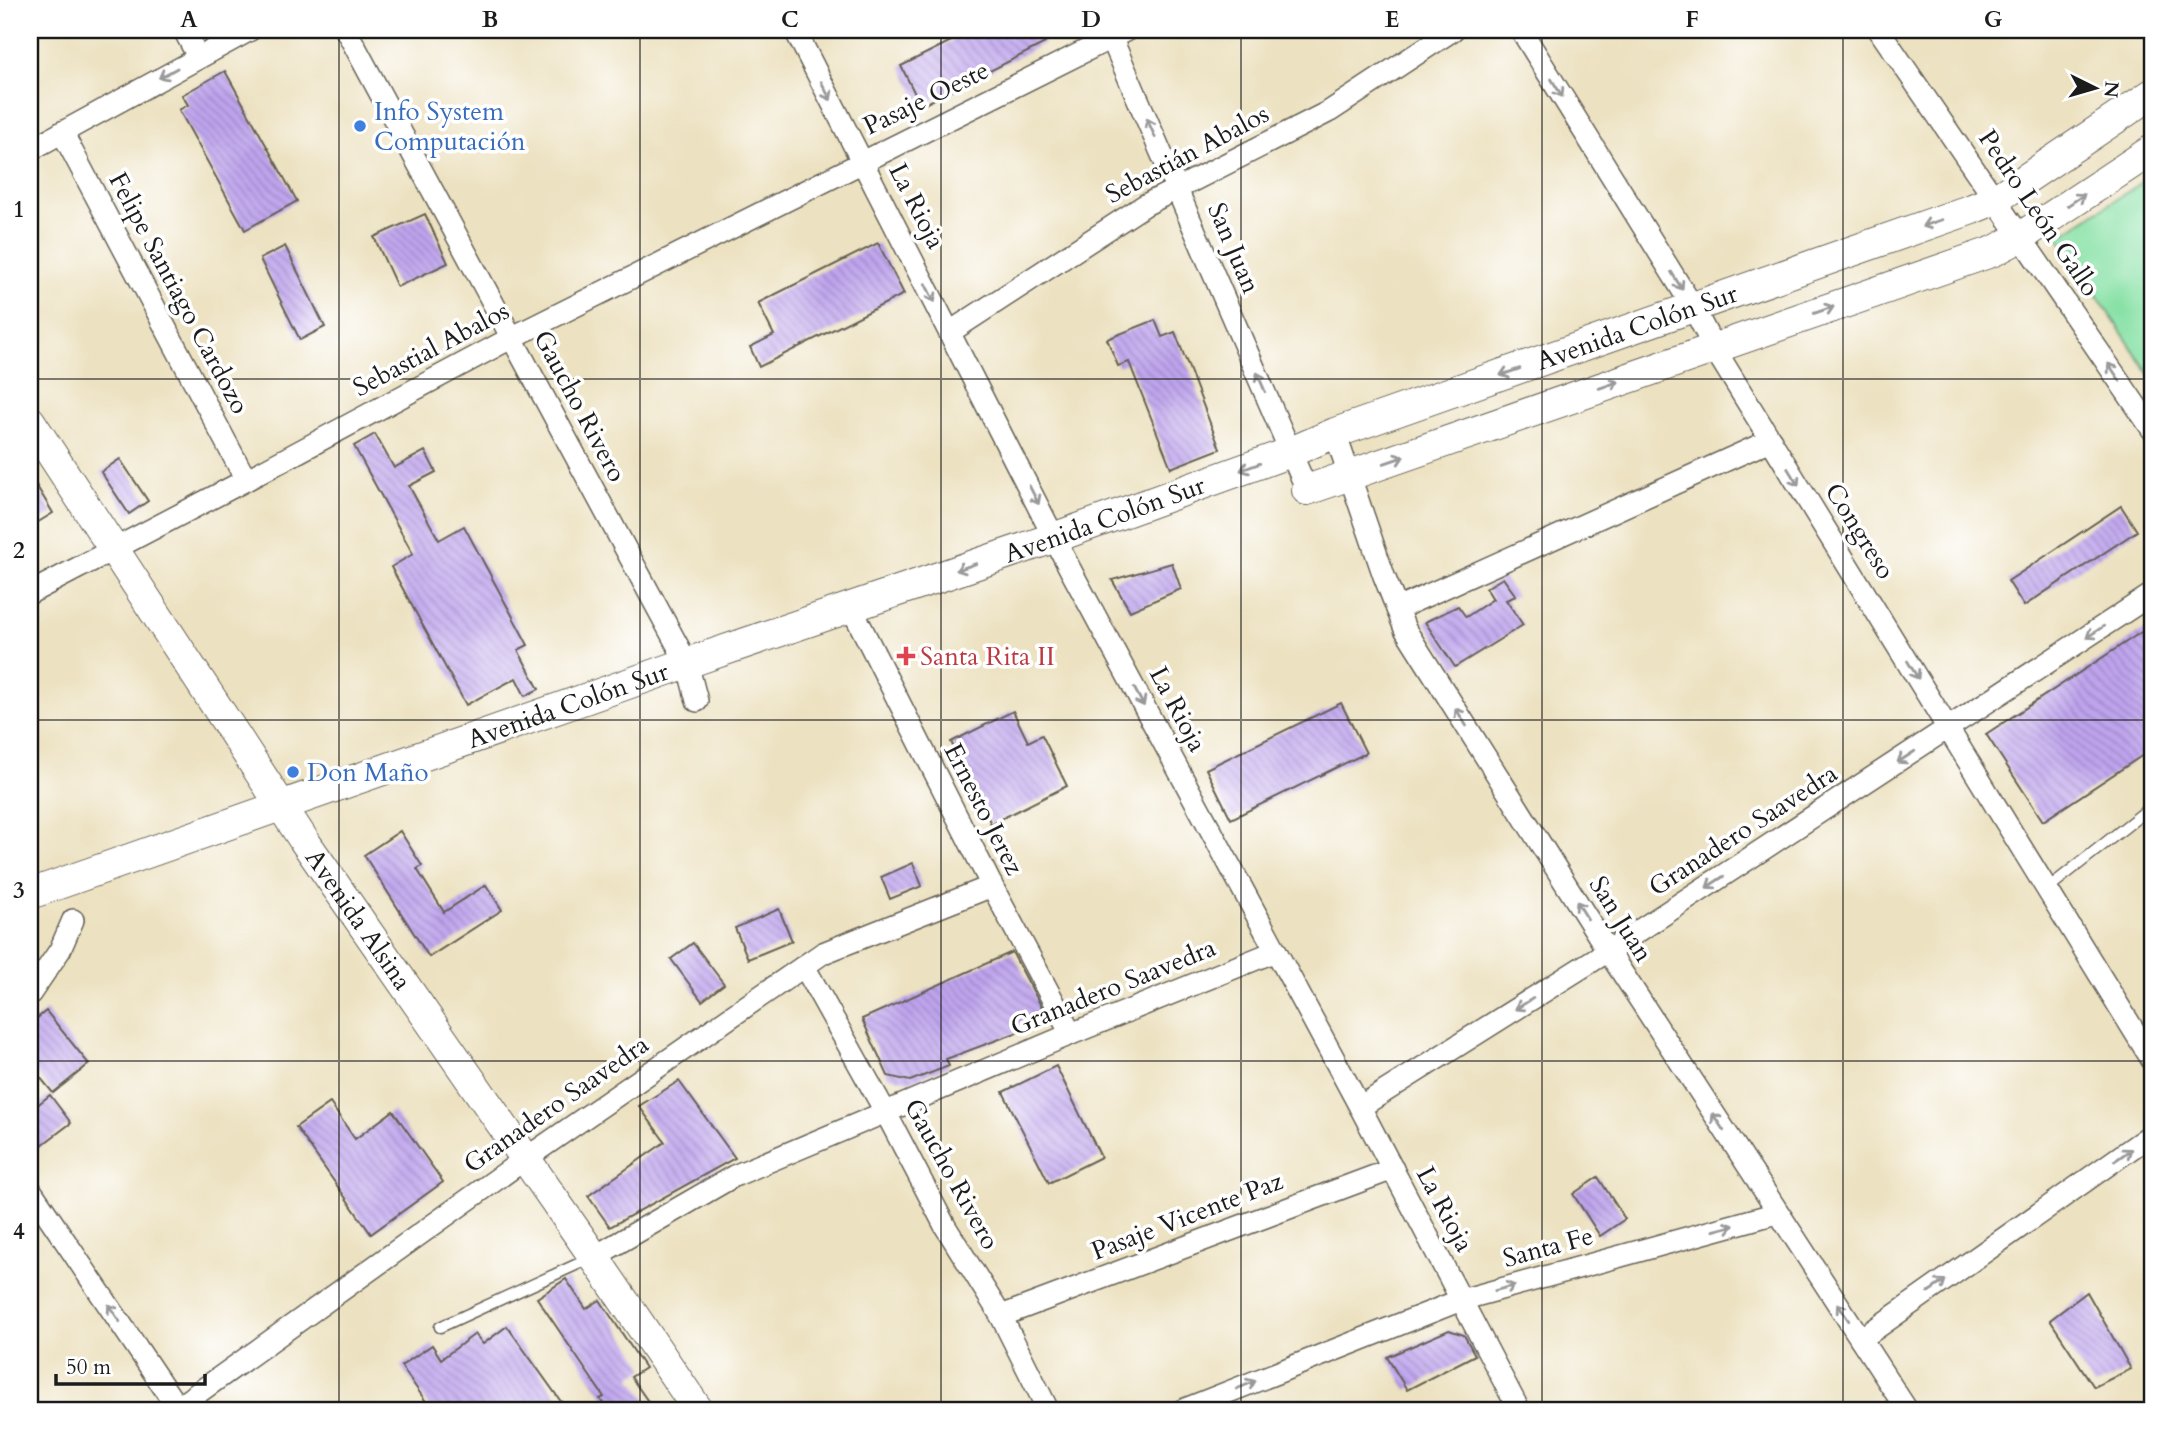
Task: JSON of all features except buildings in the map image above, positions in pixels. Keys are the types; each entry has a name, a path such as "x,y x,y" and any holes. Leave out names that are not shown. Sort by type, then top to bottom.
{"main road":[{"name":"Avenida Colón Sur","path":"30,894 687,663 1056,537 1291,452 1335,433 1996,199 2152,94"},
{"name":"Avenida Colón Sur","path":"1307,490 1994,251 2022,236 2152,150"},
{"name":"Avenida Alsina","path":"30,421 282,807 698,1410"}],"street":[{"path":"184,30 198,57"},
{"path":"30,150 250,30"},
{"name":"Gaucho Rivero","path":"346,30 687,663 697,701"},
{"name":"La Rioja","path":"795,30 1070,569 1360,1107 1519,1410"},
{"name":"Sebastián Abalos","path":"950,332 1145,205 1330,111 1453,30"},
{"name":"Congreso","path":"1521,30 2152,1060"},
{"name":"Pedro León Gallo","path":"1879,30 2152,429"},
{"name":"Pasaje Oeste","path":"862,161 1116,32"},
{"name":"San Juan","path":"1116,32 1178,189 1307,490"},
{"name":"Felipe Santiago Cardozo","path":"62,132 246,480"},
{"name":"Sebastial Abalos","path":"30,593 511,338 862,161"},
{"name":"San Juan","path":"1335,433 1405,629 1608,951 1907,1410"},
{"path":"1396,609 1771,440"},
{"name":"Granadero Saavedra","path":"1360,1107 1608,951 2152,594"},
{"name":"Ernesto Jerez","path":"851,607 992,886 1071,1034"},
{"name":"Granadero Saavedra","path":"177,1410 525,1159 823,953 992,886"},
{"path":"30,994 60,950 73,920"},
{"name":"Granadero Saavedra","path":"594,1257 734,1177 1071,1034 1276,951"},
{"name":"Gaucho Rivero","path":"804,966 945,1226 1001,1316 1048,1410"},
{"path":"1861,1339 2152,1134"},
{"name":"Pasaje Vicente Paz","path":"1001,1316 1393,1169"},
{"path":"30,1189 177,1410"},
{"name":"Santa Fe","path":"1183,1410 1461,1300 1777,1213"}],"lane":[{"path":"2047,889 2152,806"},
{"path":"440,1327 594,1257"}],"green space":[{"path":"2152,176 2152,378 2058,237"}],"place":[{"name":"Info System Computación","path":"360,126"},
{"name":"Santa Rita II","path":"906,656"},
{"name":"Don Maño","path":"293,772"}]}
